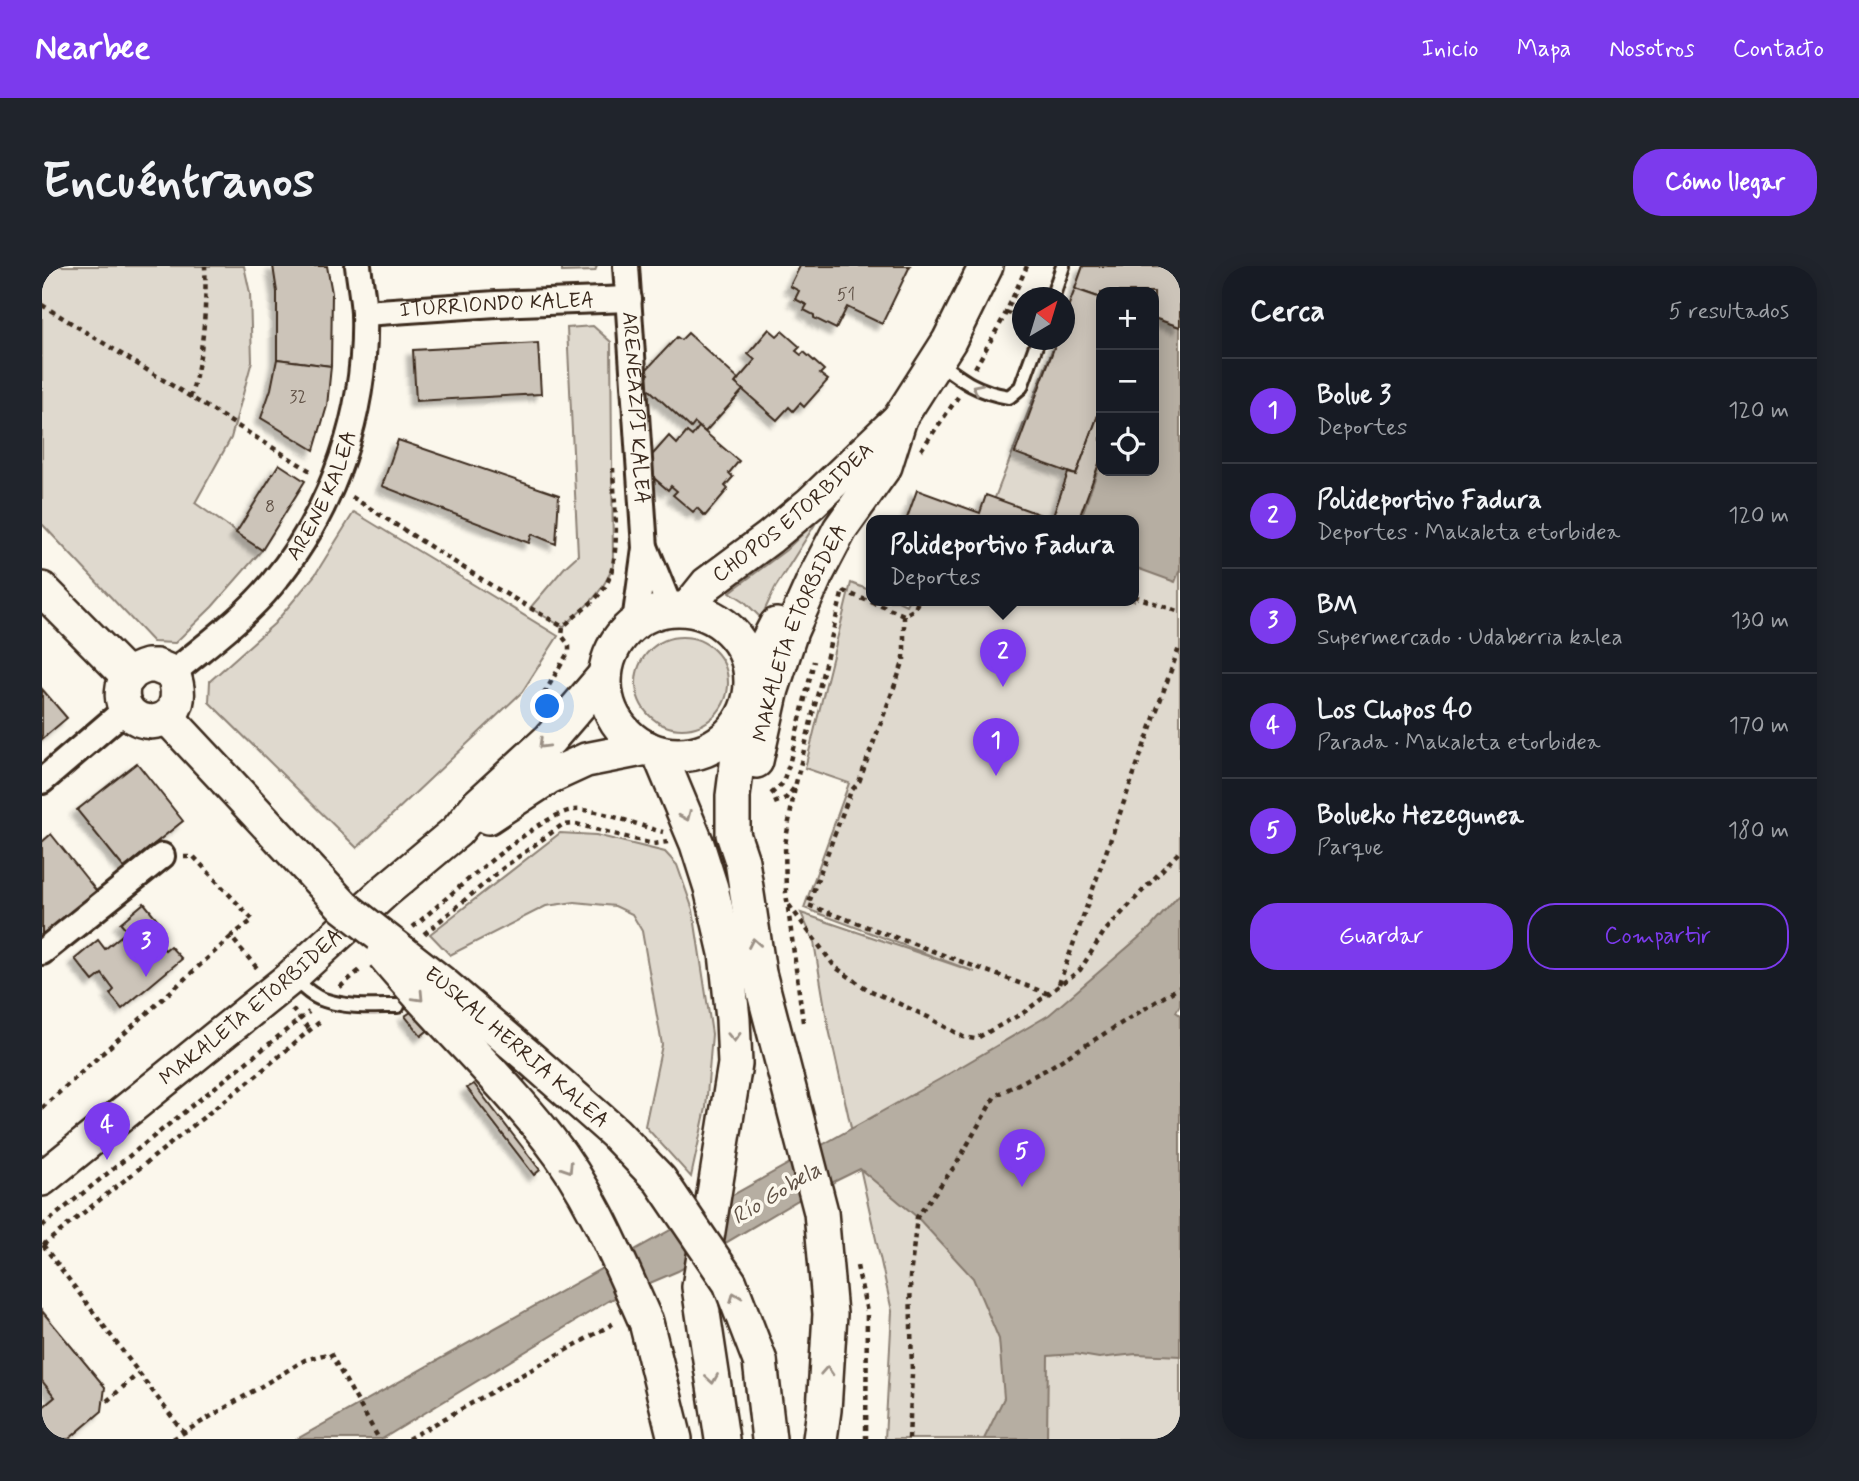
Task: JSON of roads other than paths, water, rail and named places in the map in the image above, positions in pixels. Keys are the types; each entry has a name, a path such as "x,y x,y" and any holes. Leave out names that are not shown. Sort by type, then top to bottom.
{"street":[{"name":"ARENE KALEA","path":"173,673 242,614 271,585 310,529 332,485 346,448 357,399 364,313 358,266"},
{"name":"ARENEAZPI KALEA","path":"626,266 645,548 635,622"},
{"name":"MAKALETA ETORBIDEA","path":"751,673 774,631 792,585 827,527 937,361 986,266"},
{"name":"ITURRIONDO KALEA","path":"364,313 496,303 629,299"},
{"name":"MAKALETA ETORBIDEA","path":"742,861 751,780 772,689 791,631 840,529 885,466 900,418"},
{"name":"CHOPOS ETORBIDEA","path":"678,608 811,503 900,418"},
{"name":"ARENEAZPI KALEA","path":"645,548 678,608"},
{"path":"42,589 127,693 132,716 150,723 167,717 178,702 179,693 173,673 156,666 138,669 127,693 42,781"},
{"path":"743,718 728,736 707,749 684,755 653,750 632,738 610,710 606,693 605,675 610,655 620,636 635,622 654,612 678,608 706,613 723,623 737,637 747,654 751,673 751,696 743,718 733,796 733,834 742,861 759,973 821,1212 830,1314 820,1439"},
{"name":"MAKALETA ETORBIDEA","path":"42,1180 284,983 384,892 457,831 477,806 550,739 605,675"},
{"name":"EUSKAL HERRIA KALEA","path":"167,717 344,907 443,984 531,1059 615,1133 660,1180 730,1283 760,1360 769,1439"},
{"name":"MAKALETA ETORBIDEA","path":"457,831 488,818 549,777 586,760 653,750"},
{"path":"653,750 698,844 726,953 733,1019 734,1064 699,1287 722,1439"},
{"path":"42,952 162,856"},
{"path":"344,907 414,991 549,1139 585,1195 675,1439"}],"lane":[{"path":"1056,287 1063,266"},
{"path":"937,361 987,394 1009,397 1021,387 1034,350"},
{"path":"284,983 324,1000 357,1006 398,1006"}],"water":[{"path":"1159,320 1180,327 1180,569 1175,582 1139,569 1139,515 1082,515 1096,475 1159,476"},
{"name":"Río Gobela","path":"1180,894 1180,1005 1176,1012 1180,1015 1180,1356 1048,1356 1047,1439 984,1439 1004,1398 999,1339 973,1278 917,1217 860,1169 805,1196 678,1271 610,1300 382,1439 297,1439 940,1079 1049,1015 1150,928"}],"place":[{"name":"Polideportivo Fadura","path":"1003,687"},
{"name":"Bolue 3","path":"996,776"},
{"name":"BM","path":"146,977"},
{"name":"Los Chopos 40","path":"107,1160"},
{"name":"Bolueko Hezegunea","path":"1022,1187"}]}
